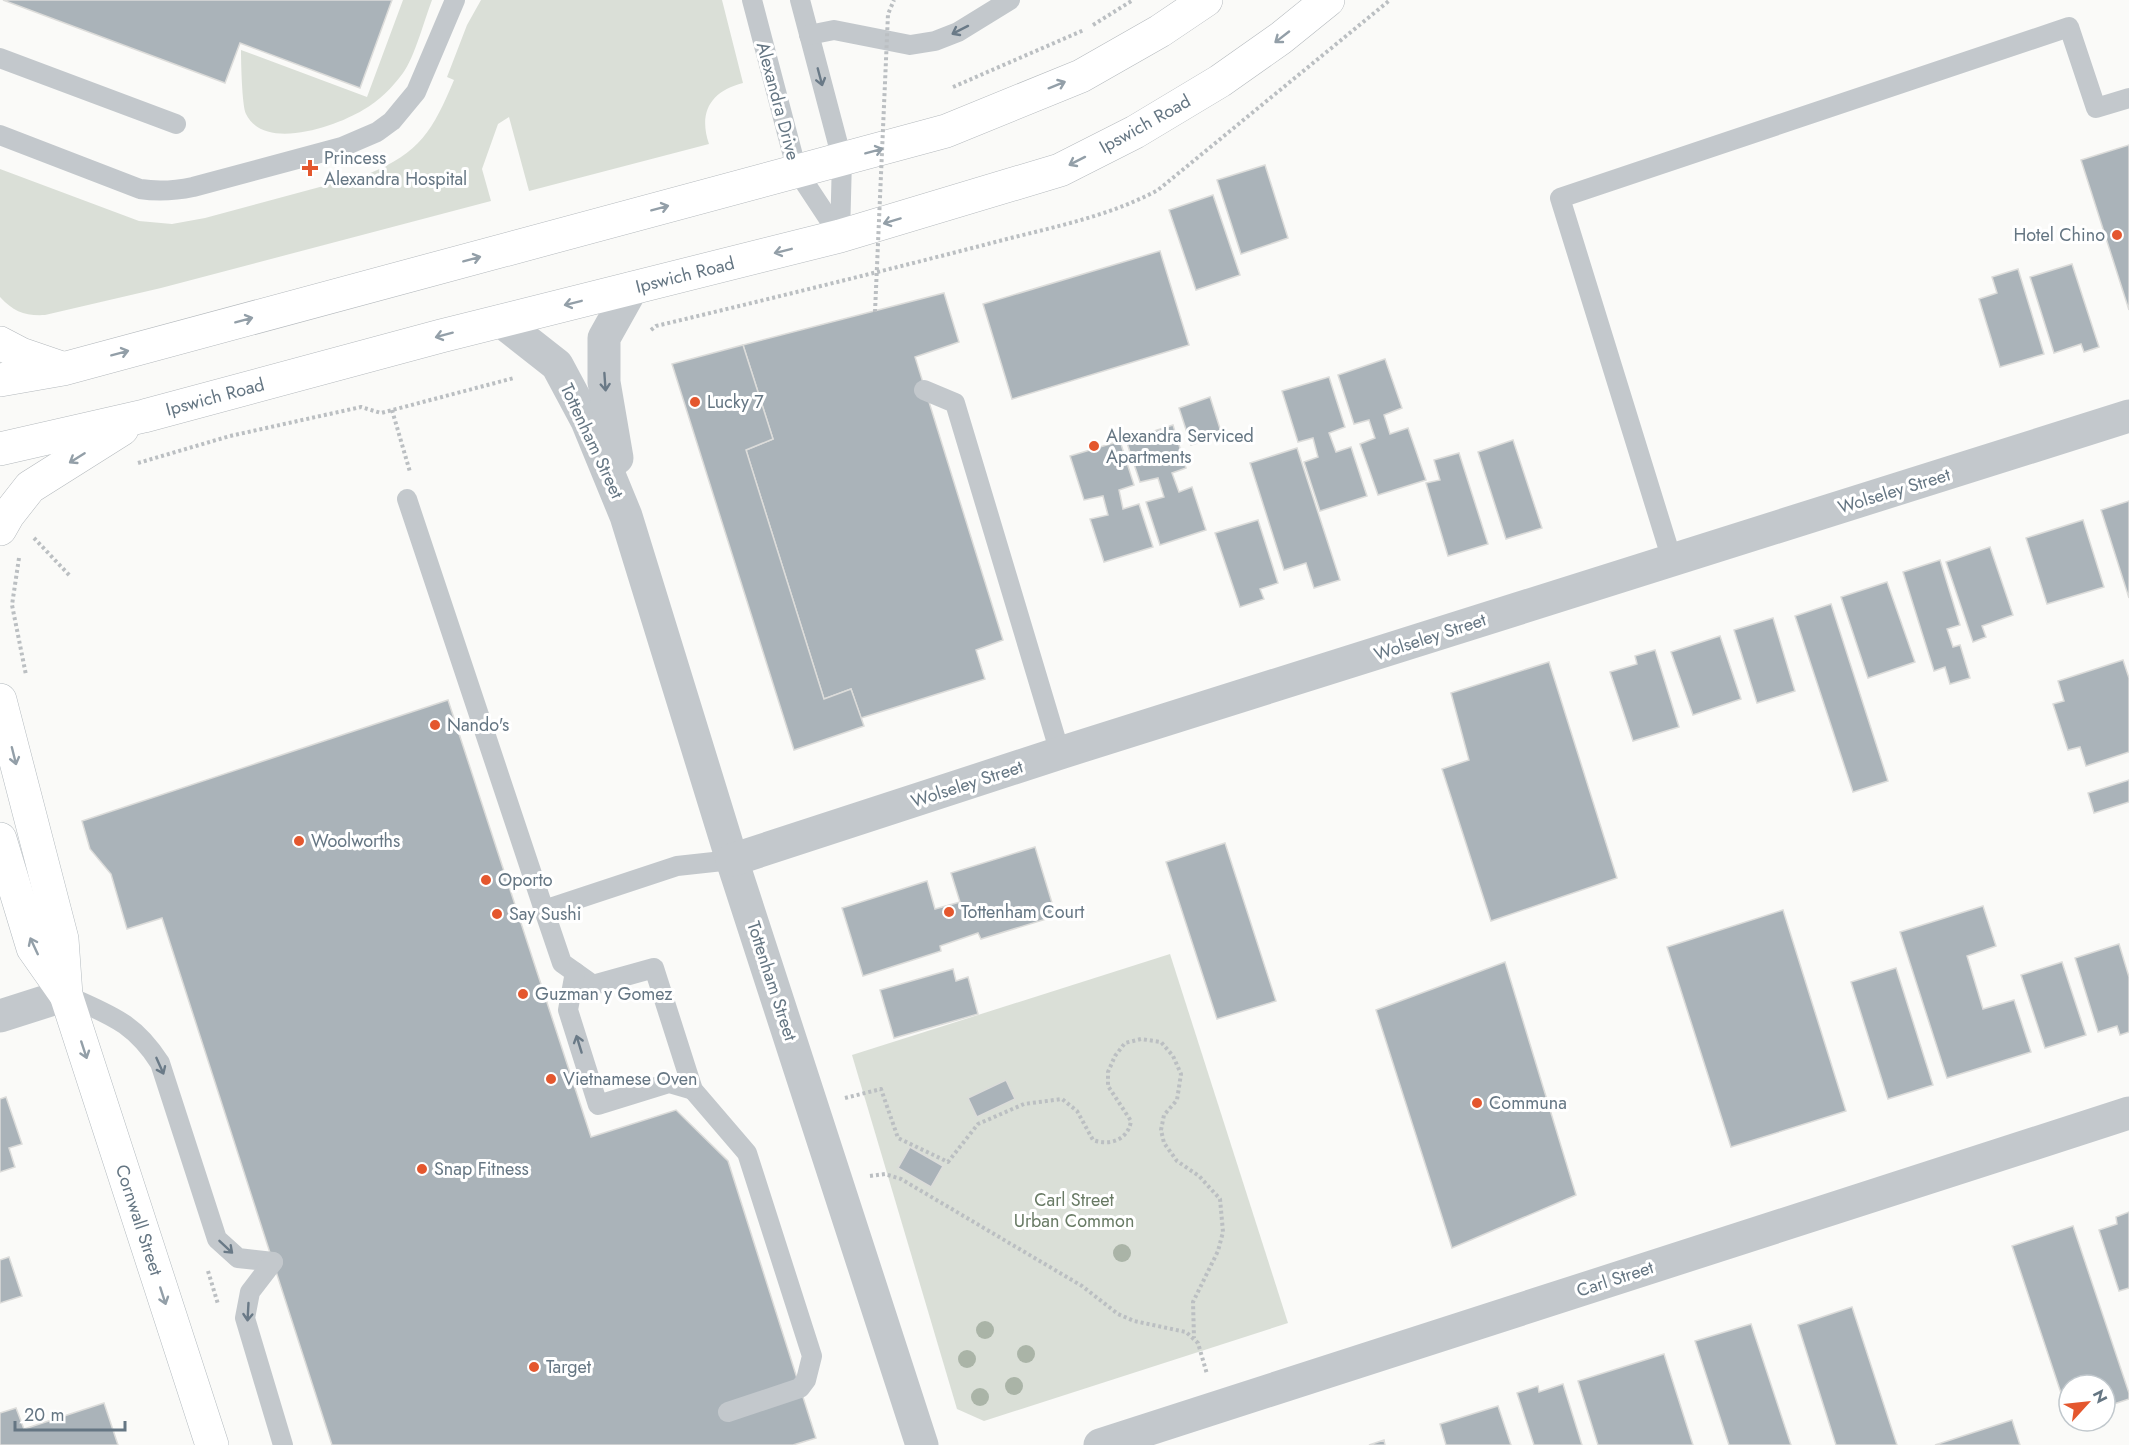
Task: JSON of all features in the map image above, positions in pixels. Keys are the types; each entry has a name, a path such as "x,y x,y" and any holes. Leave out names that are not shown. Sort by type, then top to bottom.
{"main road":[{"path":"0,380 63,369 946,131 1081,76 1160,31 1206,0"},
{"name":"Ipswich Road","path":"0,449 144,416 501,321 840,236 1060,170 1135,132 1220,81 1281,38 1328,0"},
{"path":"0,342 21,354 63,369"},
{"path":"16,538 8,514 30,488 144,416"},
{"name":"Cornwall Street","path":"14,692 62,939 66,995 212,1445"},
{"name":"Cornwall Street","path":"0,839 33,948 66,995"}],"street":[{"name":"Tottenham Street","path":"626,516 604,382 604,338 632,288"},
{"name":"Tottenham Street","path":"501,321 557,365 587,422 626,516 732,860 922,1445"},
{"name":"Wolseley Street","path":"732,860 1060,753 2129,416"},
{"path":"0,1016 66,995"},
{"name":"Carl Street","path":"1100,1445 2129,1113"}],"lane":[{"path":"0,135 140,189 158,192 193,187 342,147 376,132 405,108 424,75 455,0"},
{"name":"Alexandra Drive","path":"752,0 797,171 840,236"},
{"path":"800,0 842,159 840,236"},
{"path":"809,35 844,31 910,45 935,41 958,32 1010,0"},
{"path":"1672,560 1560,198 2069,27 2096,108 2129,98"},
{"path":"0,58 176,124"},
{"path":"924,390 955,403 1060,753"},
{"path":"407,499 562,963 593,985 654,968 693,1090 747,1153 812,1356 806,1380 800,1388 728,1412"},
{"path":"544,910 677,867 732,860"},
{"path":"575,972 568,1010 598,1105 669,1083 693,1090"},
{"path":"66,995 128,1025 148,1044 160,1063 217,1239 238,1258 273,1262 250,1292 246,1318 283,1445"}],"path":[{"path":"875,312 888,14 894,0"},
{"path":"946,90 1086,30 1133,0"},
{"path":"604,351 633,342 656,326 904,265 1132,204 1165,184 1390,0"},
{"path":"881,109 892,106"},
{"path":"129,465 230,436 361,407 381,413 557,365"},
{"path":"392,410 411,474"},
{"path":"16,538 71,577"},
{"path":"14,692 12,605 16,538"},
{"path":"812,1106 881,1089 898,1138 948,1162 978,1124 1024,1104 1062,1100 1077,1110 1093,1140 1103,1144 1118,1141 1129,1130 1131,1121 1108,1086 1108,1072 1115,1056 1125,1043 1141,1039 1161,1042 1173,1056 1181,1074 1177,1100 1164,1115 1161,1130 1164,1143 1177,1161 1199,1176 1220,1199 1224,1232 1218,1251 1193,1302 1194,1338"},
{"path":"837,1181 885,1174 901,1179 1082,1286 1118,1314 1134,1321 1186,1332 1198,1343 1217,1408"},
{"path":"207,1269 221,1314"}],"green space":[{"path":"403,0 432,0 407,67 385,94 374,103 336,123 284,134 268,132 255,125 246,114 241,50 367,97"},
{"path":"481,0 722,0 743,83 723,91 710,104 705,122 709,144 529,191 509,117 498,124 482,169 491,201 161,288 45,315 20,312 0,297 0,169 139,221 172,224 205,218 368,174 386,166 413,148 431,126 454,80 447,77 467,25"},
{"name":"Carl Street Urban Common","path":"1170,954 1288,1323 984,1421 957,1409 852,1055"}],"building":[{"path":"3,0 392,0 360,88 240,43 225,83"},
{"name":"Hotel Chino","path":"2129,145 2129,310 2081,160"},
{"path":"1265,165 1288,238 1241,254 1217,180"},
{"path":"1213,195 1240,275 1196,290 1169,210"},
{"path":"1160,251 1189,345 1012,399 983,304"},
{"path":"2072,264 2099,347 2084,352 2081,344 2054,353 2030,277"},
{"path":"2018,269 2044,354 2000,367 1979,299 1997,293 1992,277"},
{"path":"944,293 959,342 915,357 1003,640 976,650 985,679 861,718 851,689 824,699 746,450 773,439 743,345"},
{"path":"743,345 773,439 746,450 824,699 851,689 864,726 794,750 672,364"},
{"path":"1385,359 1402,408 1384,415 1390,434 1408,428 1426,480 1378,495 1360,444 1375,438 1369,420 1354,424 1338,375"},
{"path":"1329,377 1345,427 1329,433 1336,452 1351,447 1367,496 1320,511 1304,462 1318,457 1313,438 1298,442 1282,391"},
{"path":"1210,397 1222,435 1191,445 1179,408"},
{"path":"1173,425 1186,468 1172,473 1179,492 1192,487 1206,530 1160,545 1146,502 1164,497 1158,478 1140,482 1126,440"},
{"path":"1513,440 1542,528 1506,539 1478,452"},
{"path":"1120,441 1134,485 1119,490 1123,509 1139,504 1153,547 1104,562 1090,519 1108,515 1103,496 1084,500 1070,456"},
{"path":"1297,448 1340,580 1314,588 1306,563 1284,570 1250,463"},
{"path":"1459,453 1488,544 1448,556 1426,483 1440,480 1434,460"},
{"path":"2129,501 2129,598 2101,510"},
{"path":"1258,520 1278,583 1260,589 1264,599 1240,607 1215,533"},
{"path":"2083,520 2104,587 2047,604 2026,538"},
{"path":"1990,547 2013,615 1982,626 1986,637 1973,642 1946,562"},
{"path":"1940,560 1960,625 1947,629 1953,647 1960,645 1970,678 1950,684 1945,667 1934,671 1903,572"},
{"path":"1887,582 1915,662 1868,678 1841,597"},
{"path":"1831,604 1888,781 1853,792 1795,616"},
{"path":"1773,618 1795,691 1757,703 1734,630"},
{"path":"1720,636 1741,699 1693,715 1671,652"},
{"path":"1655,650 1679,727 1633,741 1610,672 1637,664 1635,656"},
{"path":"2123,660 2129,678 2129,752 2086,766 2080,747 2068,750 2053,704 2064,701 2058,681"},
{"path":"1549,662 1617,878 1491,921 1442,769 1469,760 1451,693"},
{"path":"448,700 591,1137 676,1110 728,1161 816,1438 793,1445 332,1445 162,918 127,929 111,874 90,849 82,821"},
{"path":"2129,780 2129,802 2094,813 2088,793"},
{"path":"1225,843 1276,1001 1217,1019 1166,862"},
{"name":"Tottenham Court","path":"1035,847 1056,916 981,939 978,933 940,946 941,951 863,976 842,908 927,881 935,909 960,902 951,873"},
{"path":"1983,906 1996,946 1967,956 1983,1009 2014,1000 2031,1052 1947,1078 1900,932"},
{"path":"1783,910 1846,1111 1731,1147 1667,947"},
{"path":"2119,944 2129,977 2129,1032 2120,1035 2117,1026 2098,1032 2075,958"},
{"name":"Communa","path":"1505,962 1576,1195 1452,1248 1376,1010"},
{"path":"2062,962 2086,1035 2045,1048 2021,975"},
{"path":"1896,968 1933,1085 1888,1099 1851,982"},
{"path":"953,969 956,981 968,977 978,1014 894,1038 880,990"},
{"path":"1006,1080 1015,1099 977,1117 968,1098"},
{"path":"6,1097 22,1144 9,1148 15,1167 0,1172 0,1099"},
{"path":"910,1147 943,1166 931,1187 898,1168"},
{"path":"2129,1212 2129,1288 2119,1291 2099,1230 2117,1224 2116,1217"},
{"path":"2073,1226 2129,1393 2129,1399 2117,1403 2117,1373 2057,1373 2057,1381 2012,1246"},
{"path":"9,1257 22,1296 0,1303 0,1260"},
{"path":"1852,1307 1897,1445 1836,1445 1798,1325"},
{"path":"1751,1324 1791,1445 1729,1445 1695,1341"},
{"path":"1664,1354 1693,1445 1598,1445 1578,1381"},
{"path":"1563,1384 1582,1445 1534,1445 1517,1393 1538,1386 1539,1392"},
{"path":"104,1403 118,1445 0,1445 0,1413 16,1408 24,1429"},
{"path":"1498,1406 1511,1445 1446,1445 1440,1424"},
{"path":"2012,1420 2020,1445 1935,1445"},
{"path":"1384,1440 1385,1445 1369,1445"}],"place":[{"name":"Princess Alexandra Hospital","path":"310,168"},
{"name":"Hotel Chino","path":"2117,235"},
{"name":"Lucky 7","path":"695,402"},
{"name":"Alexandra Serviced Apartments","path":"1094,446"},
{"name":"Nando's","path":"435,725"},
{"name":"Woolworths","path":"299,841"},
{"name":"Oporto","path":"486,880"},
{"name":"Tottenham Court","path":"949,912"},
{"name":"Say Sushi","path":"497,914"},
{"name":"Guzman y Gomez","path":"523,994"},
{"name":"Vietnamese Oven","path":"551,1079"},
{"name":"Communa","path":"1477,1103"},
{"name":"Snap Fitness","path":"422,1169"},
{"name":"Target","path":"534,1367"}]}
